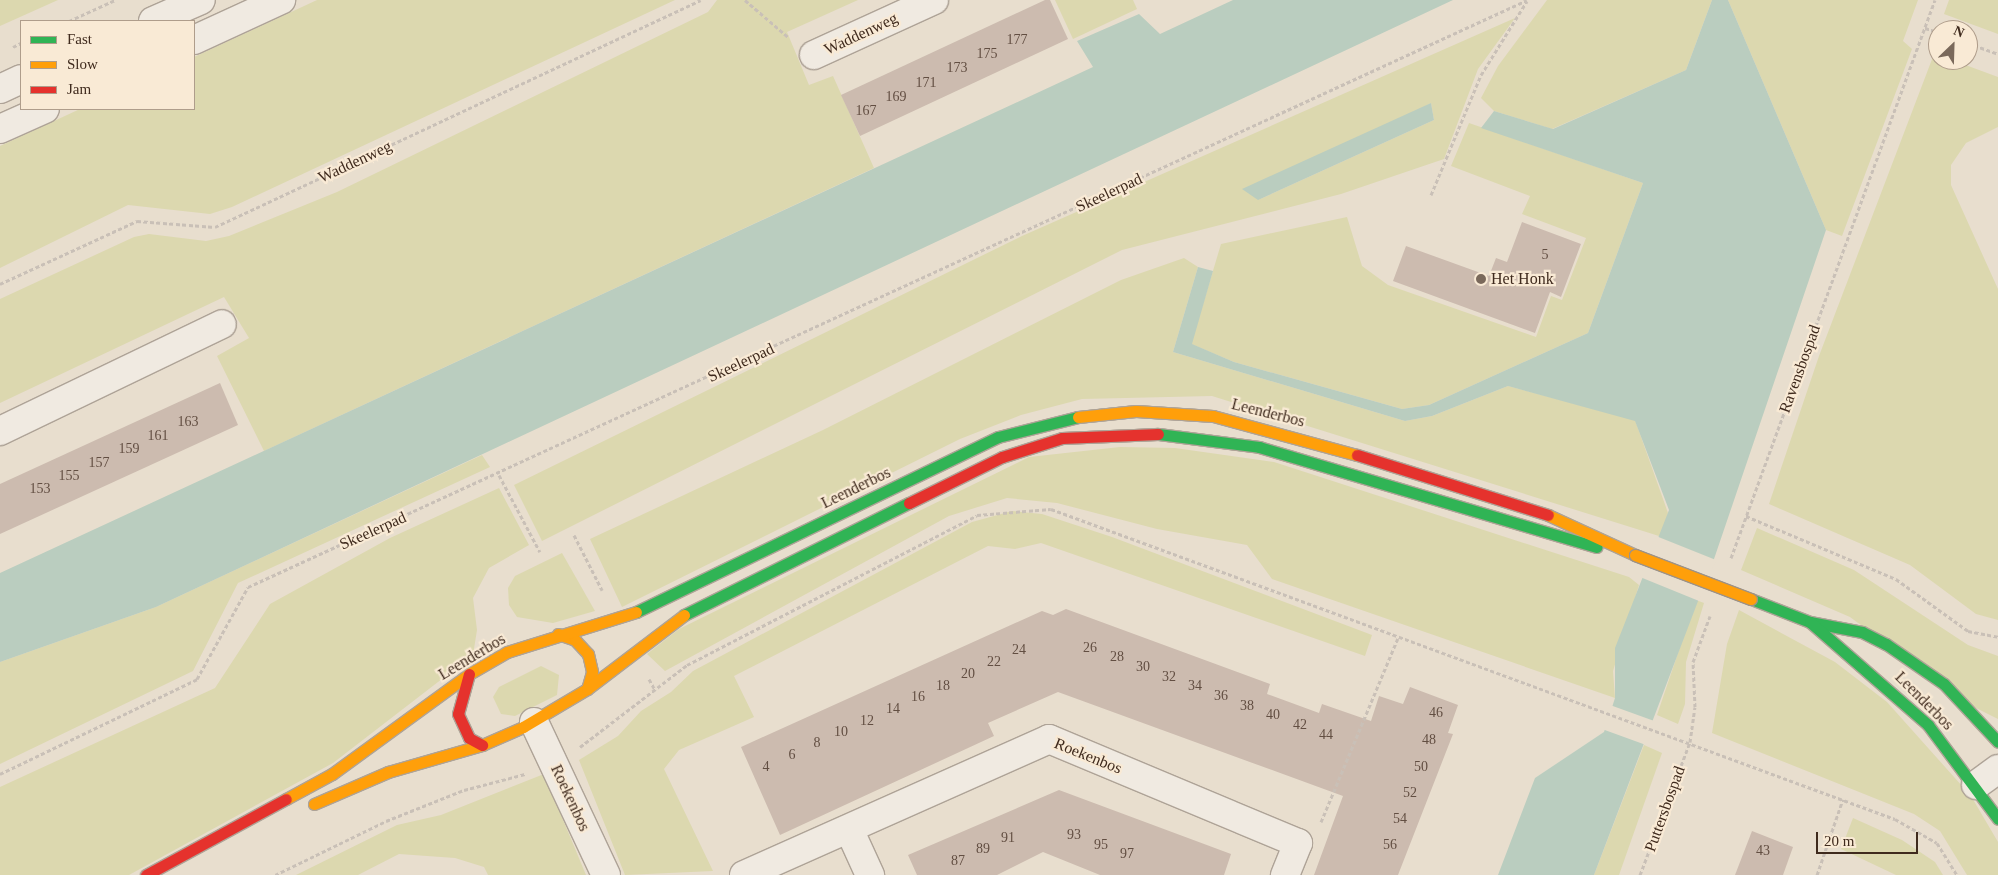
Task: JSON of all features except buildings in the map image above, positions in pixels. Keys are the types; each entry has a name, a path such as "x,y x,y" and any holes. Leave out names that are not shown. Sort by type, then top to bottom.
{"main road":[{"name":"Leenderbos","path":"146,875 332,774 469,674 508,652 558,634 643,610 998,438 1075,416 1136,411 1213,416 1304,438 1569,521 1635,555 1810,622 1862,632 1916,662 1967,705 1998,742"},
{"name":"Leenderbos","path":"304,810 388,772 482,745 534,722 586,689 687,613 1002,457 1062,438 1169,434 1259,447 1560,539 1635,555"},
{"name":"Leenderbos","path":"1810,622 1910,707 1976,785 1998,819"},
{"path":"558,634 575,640 588,654 592,672 586,689"},
{"path":"469,674 458,714 469,738 482,745"}],"street":[{"path":"155,20 201,0"},
{"path":"195,40 281,0"},
{"name":"Waddenweg","path":"814,55 934,0"},
{"path":"0,89 20,79"},
{"path":"0,129 42,110"},
{"path":"0,431 222,324"},
{"name":"Roekenbos","path":"534,722 606,875"},
{"name":"Roekenbos","path":"744,875 1049,739 1298,843"},
{"path":"1976,785 1998,769"},
{"path":"849,828 870,875"},
{"path":"1285,875 1298,843"}],"path":[{"path":"71,20 115,0"},
{"name":"Waddenweg","path":"0,284 137,221 215,227 701,0"},
{"path":"745,0 764,20 814,55"},
{"path":"1432,195 1481,75 1527,0"},
{"name":"Skeelerpad","path":"0,774 197,679 248,587 499,475 1527,0"},
{"name":"Ravensbospad","path":"1729,562 1935,0"},
{"path":"1978,47 1998,54"},
{"path":"499,475 540,552"},
{"path":"275,875 395,818 464,790 512,779 553,762 582,746 687,665 977,515 1051,509 1398,638 1662,734 1690,742 1843,799 1925,833 1957,875"},
{"path":"1746,516 1896,579 1968,631 1998,637"},
{"path":"1690,742 1695,707 1693,662 1713,607"},
{"path":"1298,843 1313,841 1398,638"},
{"name":"Puttersbospad","path":"1640,875 1690,742"},
{"path":"1817,875 1843,799"}],"shaded area":[{"path":"0,0 58,0 0,26"},
{"path":"317,0 675,0 232,207 210,214 128,205 0,268 0,146 78,110 195,110 195,57"},
{"path":"717,0 858,0 787,32 809,85 833,76 874,168 264,451 217,356 249,338 224,297 0,403 0,299 134,237 149,234 206,241 229,236 337,192 708,12"},
{"path":"1055,0 1133,0 1137,9 1073,39"},
{"path":"1233,0 1453,0 156,607 0,662 0,573 1093,67 1077,41 1139,14 1160,34"},
{"path":"1547,0 1712,0 1686,70 1552,129 1494,111 1481,98 1498,66"},
{"path":"1712,0 1728,0 1826,230 1714,559 1594,875 1498,875 1535,778 1604,732 1615,698 1615,648 1669,510 1635,421 1508,386 1432,416 1405,421 1173,352 1198,267 1213,271 1192,344 1234,362 1402,409 1429,405 1588,333 1643,183 1481,128 1494,111 1553,129 1686,70"},
{"path":"1728,0 1918,0 1903,41 1912,49 1842,236 1826,230"},
{"path":"1949,0 1998,0 1998,34 1978,27 1978,20 1960,20 1944,14"},
{"path":"1515,18 1478,69 1444,159 1341,194 1122,250 542,541 514,485 1022,236","holes":["1431,103 1434,120 1258,200"]},
{"path":"1928,70 1978,70 1998,77 1998,127 1966,143 1951,165 1951,185 1998,289 1998,620 1976,614 1910,565 1769,504 1819,356"},
{"path":"1431,103 1434,120 1258,200 1242,189"},
{"path":"1469,123 1643,183 1588,333 1429,405 1402,409 1234,362 1191,344 1221,244 1347,217 1362,266 1388,285 1536,337 1551,296 1562,300 1586,238 1522,214 1530,196 1451,166"},
{"path":"1184,258 1198,267 1173,352 1405,421 1432,416 1508,386 1635,420 1668,513 1664,531 1659,536 1212,396 1082,399 1021,415 960,439 622,607 590,539 823,430 1121,280"},
{"path":"1120,447 1175,448 1274,462 1629,577 1639,585 1613,671 1615,698 1272,579 1247,545 1157,529 1057,503 1007,498 949,516 665,671 647,654 679,629 1029,457"},
{"path":"482,455 490,467 238,583 193,671 0,764 0,662 156,607"},
{"path":"499,488 529,545 489,568 473,598 477,630 473,655 333,763 129,875 0,875 0,787 215,688 270,604 390,538"},
{"path":"1012,511 1042,514 1112,537 1372,635 1365,656 1041,543 1015,549 988,546 734,676 754,717 679,750 664,769 713,871 625,875 579,760 618,736 641,711 671,692 693,671 972,522"},
{"path":"1757,528 1854,570 1968,645 1998,656 1998,719 1968,704 1850,617 1741,570"},
{"path":"562,553 595,611 553,623 517,617 509,605 508,588 515,576"},
{"path":"1696,600 1704,603 1686,662 1685,704 1678,724 1657,715"},
{"path":"1739,610 1835,662 1887,702 1971,796 1998,842 1998,875 1967,875 1940,831 1914,814 1712,733 1727,644"},
{"path":"541,666 559,675 557,695 515,716 501,714 493,697 499,687"},
{"path":"1644,745 1662,753 1619,875 1594,875"},
{"path":"544,774 586,875 488,875 484,867 455,858 399,854 358,875 296,875 397,825 441,815"},
{"path":"1853,818 1902,840 1935,862 1943,875 1896,875 1841,849"}],"pier":[{"path":"1656,536 1716,560 1699,601 1640,577"},
{"path":"1610,705 1657,722 1646,745 1602,729"}],"traffic: fast":[{"path":"636,612 998,437 1078,417"},
{"path":"1158,434 1259,447 1597,547"},
{"path":"684,615 909,503"},
{"path":"1751,599 1810,622 1862,632 1886,644 1944,684 1998,742"},
{"path":"1810,622 1928,725 1998,819"}],"traffic: slow":[{"path":"1078,417 1136,411 1213,416 1357,455"},
{"path":"1548,515 1635,555"},
{"path":"1635,555 1751,599"},
{"path":"286,799 332,774 469,674 507,652 636,612"},
{"path":"314,804 388,772 482,745 523,727 587,689 684,615"},
{"path":"558,634 575,640 588,654 592,672 587,689"}],"traffic: jam":[{"path":"909,503 1002,457 1062,438 1158,434"},
{"path":"1357,455 1548,515"},
{"path":"469,674 458,714 469,738 482,745"},
{"path":"146,875 286,799"}],"place":[{"name":"Het Honk","path":"1481,279"}]}
